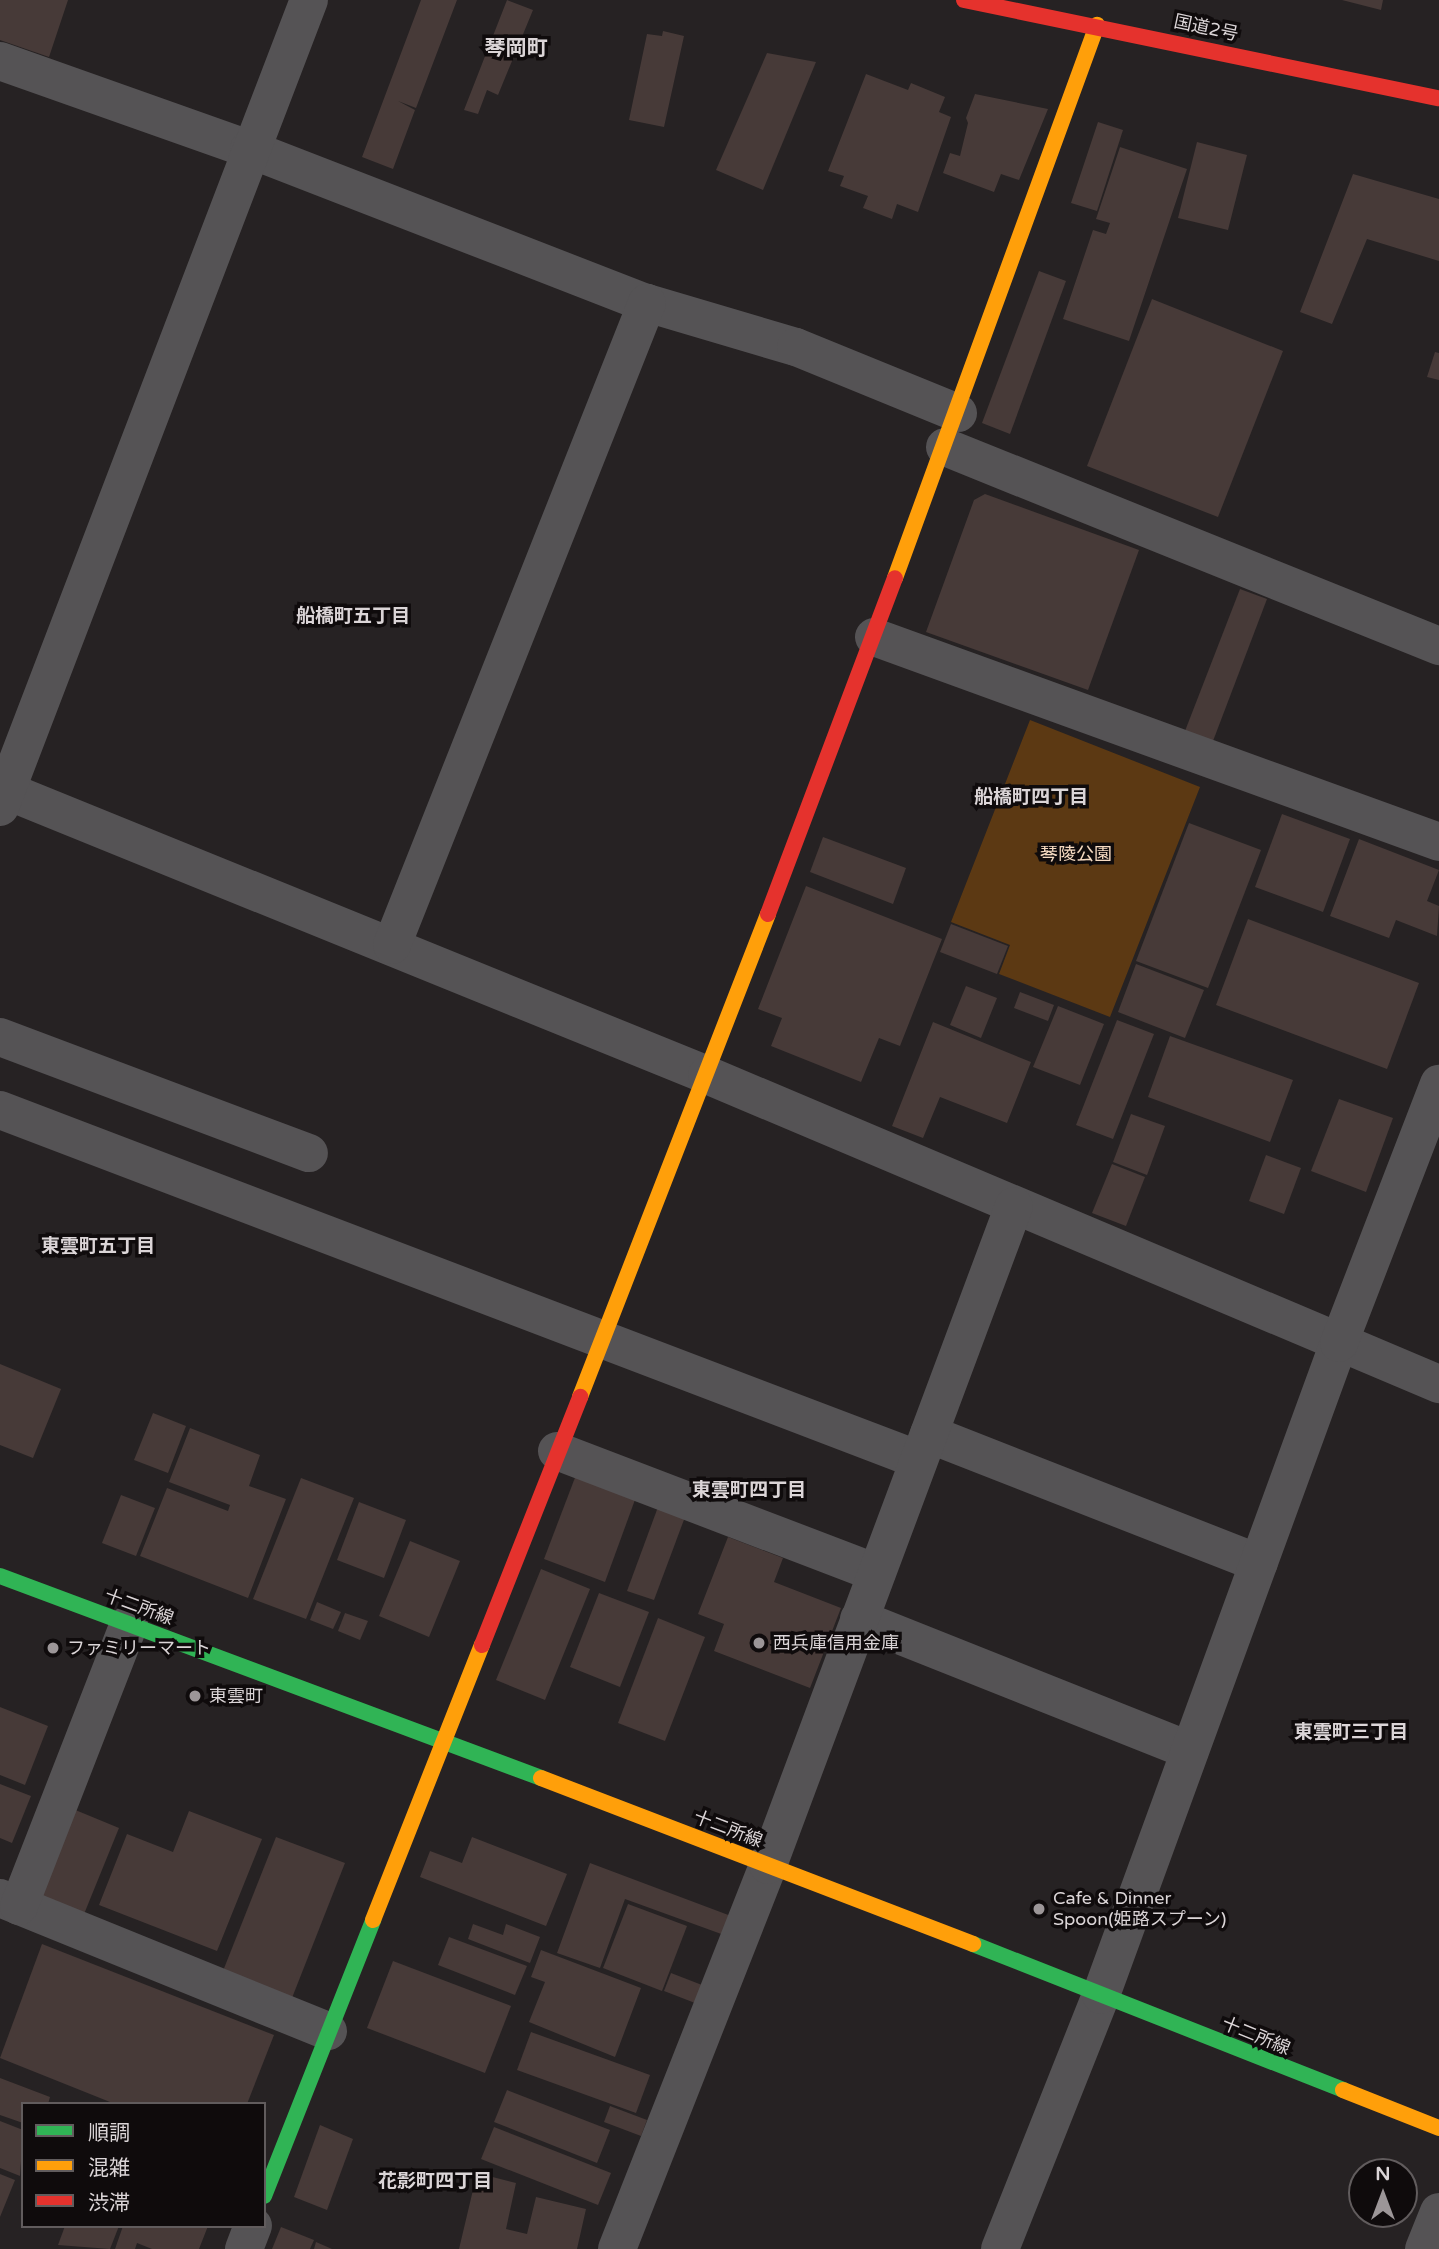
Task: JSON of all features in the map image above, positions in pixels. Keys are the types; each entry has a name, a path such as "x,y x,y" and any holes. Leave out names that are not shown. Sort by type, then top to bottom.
{"main road":[{"name":"国道2号","path":"964,0 1041,7 1097,25 1439,98"},
{"path":"266,2191 445,1742 522,1536 707,1075 958,412 1097,25"},
{"name":"十二所線","path":"0,1576 768,1865 1439,2128"}],"street":[{"path":"309,0 249,149 2,795 392,945 1439,1384"},
{"path":"0,61 249,149 648,303 796,347 958,412"},
{"path":"392,945 648,303"},
{"path":"945,447 1439,646"},
{"path":"874,637 1439,842"},
{"path":"0,1037 309,1153"},
{"path":"1000,2249 1101,1995 1339,1343 1439,1084"},
{"path":"0,1110 602,1338 1259,1563"},
{"path":"617,2249 768,1865 1014,1206"},
{"path":"556,1451 877,1573"},
{"path":"859,1619 1190,1751"},
{"path":"129,1624 10,1902 328,2031"},
{"path":"1423,2249 1439,2212"},
{"path":"244,2249 252,2228"}],"green space":[{"name":"琴陵公園","path":"1030,720 1200,787 1110,1017 999,974 1010,945 951,922"}],"building":[{"path":"0,0 68,0 49,57 0,40"},
{"path":"421,0 457,0 416,108 398,101 415,110 393,169 362,157"},
{"path":"507,0 533,10 498,95 487,90 478,114 464,110"},
{"path":"1342,0 1383,0 1381,10"},
{"path":"663,31 684,36 664,127 629,120 647,34 662,36"},
{"path":"767,53 816,62 763,190 716,170"},
{"path":"866,74 908,90 911,83 945,97 939,112 951,117 918,212 897,204 892,219 863,208 868,196 840,186 844,176 828,171"},
{"path":"975,94 1048,109 1019,180 1001,174 994,192 943,173 950,153 960,156 968,123 966,118"},
{"path":"1098,122 1123,130 1097,211 1071,203"},
{"path":"1197,142 1247,155 1228,230 1178,218"},
{"path":"1120,147 1187,169 1129,341 1063,319 1093,230 1106,234 1110,223 1096,219"},
{"path":"1353,174 1439,199 1439,261 1367,239 1332,324 1300,312"},
{"path":"1039,271 1066,281 1010,434 982,423"},
{"path":"1152,299 1283,351 1218,517 1087,466"},
{"path":"1435,352 1439,353 1439,380 1427,377"},
{"path":"985,494 1139,550 1088,690 926,632 974,500"},
{"path":"1240,589 1267,599 1213,741 1185,731"},
{"path":"1282,814 1350,839 1323,912 1255,887"},
{"path":"1189,823 1261,850 1208,988 1136,961"},
{"path":"823,837 906,868 893,904 810,872"},
{"path":"1359,839 1439,870 1427,901 1439,906 1437,936 1396,920 1389,938 1330,916"},
{"path":"806,886 942,939 900,1046 879,1038 861,1082 771,1046 782,1018 758,1009"},
{"path":"1248,919 1419,983 1387,1069 1216,1005"},
{"path":"951,924 1008,946 997,974 940,952"},
{"path":"1136,964 1204,990 1185,1038 1118,1012"},
{"path":"966,986 997,998 981,1038 950,1025"},
{"path":"1020,992 1054,1005 1048,1021 1014,1008"},
{"path":"1058,1006 1104,1024 1080,1085 1033,1067"},
{"path":"1117,1020 1154,1034 1113,1139 1076,1125"},
{"path":"933,1022 1031,1062 1007,1123 940,1097 923,1138 892,1126"},
{"path":"1170,1036 1293,1080 1270,1142 1148,1097"},
{"path":"1339,1099 1393,1118 1366,1192 1311,1171"},
{"path":"1131,1114 1165,1126 1147,1175 1113,1162"},
{"path":"1266,1155 1301,1168 1284,1214 1249,1201"},
{"path":"1112,1164 1145,1177 1126,1226 1092,1213"},
{"path":"0,1364 61,1389 33,1458 0,1445"},
{"path":"153,1413 186,1426 168,1473 134,1460"},
{"path":"190,1428 260,1455 249,1486 286,1499 248,1598 140,1556 167,1488 228,1511 230,1505 169,1482"},
{"path":"576,1475 636,1497 605,1582 544,1559"},
{"path":"301,1478 354,1498 306,1619 253,1599"},
{"path":"121,1495 155,1508 136,1556 102,1543"},
{"path":"359,1502 406,1520 384,1578 337,1560"},
{"path":"658,1507 685,1517 654,1600 627,1591"},
{"path":"728,1537 783,1558 774,1582 841,1608 810,1688 714,1651 724,1624 698,1614"},
{"path":"410,1541 460,1561 429,1637 379,1616"},
{"path":"541,1569 590,1589 545,1700 496,1680"},
{"path":"599,1593 649,1612 620,1687 570,1667"},
{"path":"317,1602 341,1612 333,1629 310,1620"},
{"path":"345,1613 368,1621 360,1640 338,1631"},
{"path":"658,1618 705,1637 665,1741 618,1723"},
{"path":"0,1707 48,1726 25,1785 0,1775"},
{"path":"0,1784 31,1796 12,1843 0,1838"},
{"path":"73,1809 119,1828 82,1919 37,1900"},
{"path":"189,1811 262,1839 217,1951 99,1905 127,1834 173,1852"},
{"path":"276,1837 345,1863 290,2003 221,1976"},
{"path":"472,1837 567,1874 546,1926 420,1877 430,1851 462,1863"},
{"path":"590,1863 731,1916 724,1935 625,1899 600,1968 557,1953"},
{"path":"628,1904 687,1926 662,1991 603,1968"},
{"path":"473,1924 503,1935 506,1924 540,1937 530,1963 468,1939"},
{"path":"449,1937 527,1966 515,1995 438,1965"},
{"path":"42,1944 274,2035 248,2102 110,2102 0,2058"},
{"path":"541,1950 641,1988 615,2057 529,2022 545,1982 531,1977"},
{"path":"393,1961 511,2006 485,2073 367,2028"},
{"path":"671,1973 702,1985 695,2003 664,1991"},
{"path":"531,2032 650,2075 636,2113 517,2070"},
{"path":"0,2078 50,2097 49,2102 21,2102 21,2122 0,2115"},
{"path":"507,2090 610,2130 597,2163 494,2122"},
{"path":"610,2106 647,2120 641,2136 604,2122"},
{"path":"0,2121 21,2129 20,2176 0,2168"},
{"path":"320,2125 353,2139 327,2210 294,2197"},
{"path":"494,2127 611,2173 598,2205 481,2159"},
{"path":"477,2173 516,2183 506,2229 527,2234 536,2197 586,2209 577,2249 459,2249"},
{"path":"0,2174 15,2180 0,2217"},
{"path":"281,2227 314,2240 310,2249 272,2249"},
{"path":"64,2228 118,2228 110,2249 58,2245"},
{"path":"122,2228 207,2228 199,2249 152,2249 137,2243 135,2249 115,2249"},
{"path":"316,2242 332,2249 314,2249"}],"traffic: fast":[{"path":"0,1576 541,1778"},
{"path":"266,2191 373,1920"},
{"path":"973,1944 1343,2090"}],"traffic: slow":[{"path":"895,578 1097,25"},
{"path":"580,1397 768,914"},
{"path":"373,1920 482,1645"},
{"path":"541,1778 973,1944"},
{"path":"1343,2090 1439,2128"}],"traffic: jam":[{"path":"964,0 1439,98"},
{"path":"768,914 895,578"},
{"path":"482,1645 580,1397"}],"place":[{"name":"西兵庫信用金庫","path":"759,1643"},
{"name":"ファミリーマート","path":"53,1648"},
{"name":"東雲町","path":"195,1696"},
{"name":"Cafe & Dinner Spoon(姫路スプーン)","path":"1039,1909"}],"district":[{"name":"琴岡町","path":"516,49"},
{"name":"船橋町五丁目","path":"353,617"},
{"name":"船橋町四丁目","path":"1031,798"},
{"name":"東雲町五丁目","path":"98,1247"},
{"name":"東雲町四丁目","path":"749,1491"},
{"name":"東雲町三丁目","path":"1351,1733"},
{"name":"花影町四丁目","path":"435,2182"}]}
